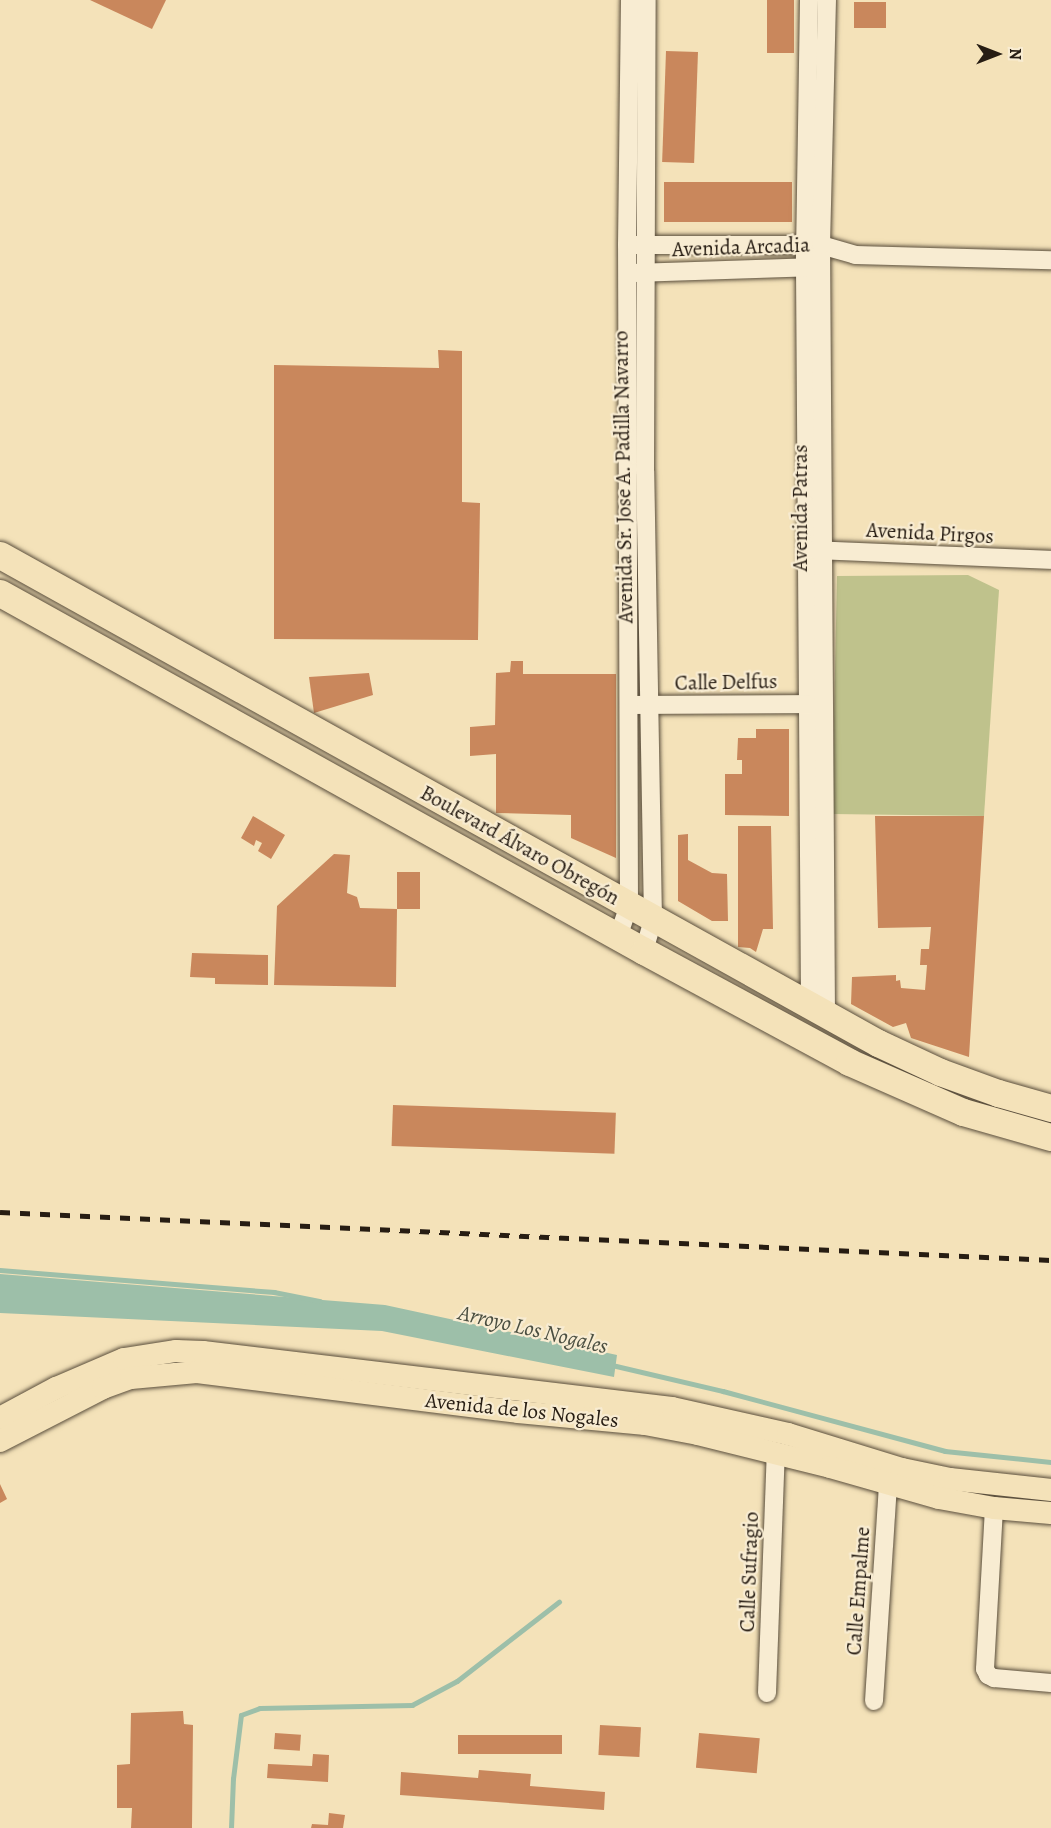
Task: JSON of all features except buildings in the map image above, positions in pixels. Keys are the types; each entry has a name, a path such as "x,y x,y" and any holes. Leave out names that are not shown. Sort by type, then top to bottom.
{"highway":[{"name":"Boulevard Álvaro Obregón","path":"0,555 878,1043 940,1072 998,1093 1051,1108"},
{"name":"Boulevard Álvaro Obregón","path":"0,593 618,937 849,1062 963,1112 1051,1137"},
{"path":"293,756 339,770 387,771 413,814 437,836"}],"main road":[{"name":"Avenida de los Nogales","path":"0,1418 56,1388 124,1359 176,1351 203,1352 672,1408 788,1434 902,1469 950,1479 1051,1490"},
{"name":"Avenida de los Nogales","path":"0,1441 88,1394 113,1385 158,1374 197,1372 518,1412 645,1424 776,1453 939,1498 994,1508 1051,1513"}],"street":[{"name":"Avenida Sr. Jose A. Padilla Navarro","path":"618,937 629,905 628,705 635,274 630,0"},
{"name":"Avenida Sr. Jose A. Padilla Navarro","path":"635,245 647,0"},
{"name":"Avenida Patras","path":"809,0 813,245 818,1011"},
{"name":"Avenida Patras","path":"813,245 827,0"},
{"name":"Avenida Arcadia","path":"635,245 813,245 855,255 1051,260"},
{"name":"Avenida Arcadia","path":"635,274 813,267 855,255"},
{"name":"Avenida Sr. Jose A. Padilla Navarro","path":"635,274 649,705 653,919 644,951"},
{"name":"Avenida Pirgos","path":"814,550 1051,560"},
{"name":"Calle Delfus","path":"628,705 815,704"},
{"name":"Calle Sufragio","path":"767,1693 776,1453"},
{"name":"Calle Empalme","path":"874,1701 888,1484"},
{"path":"994,1508 984,1663 988,1675 994,1678 1051,1683"}],"shaded area":[{"path":"968,575 999,590 984,816 832,814 837,576"},
{"name":"Arroyo Los Nogales","path":"0,1274 385,1305 617,1355 614,1377 382,1331 0,1313"}],"waterway":[{"name":"Arroyo Los Nogales","path":"0,1270 274,1292 320,1301"},
{"name":"Arroyo Los Nogales","path":"612,1365 723,1391 945,1451 1051,1462"},
{"path":"231,1828 233,1779 241,1715 260,1708 412,1705 457,1681 559,1602"}],"railway":[{"path":"0,1212 1051,1260"}]}
